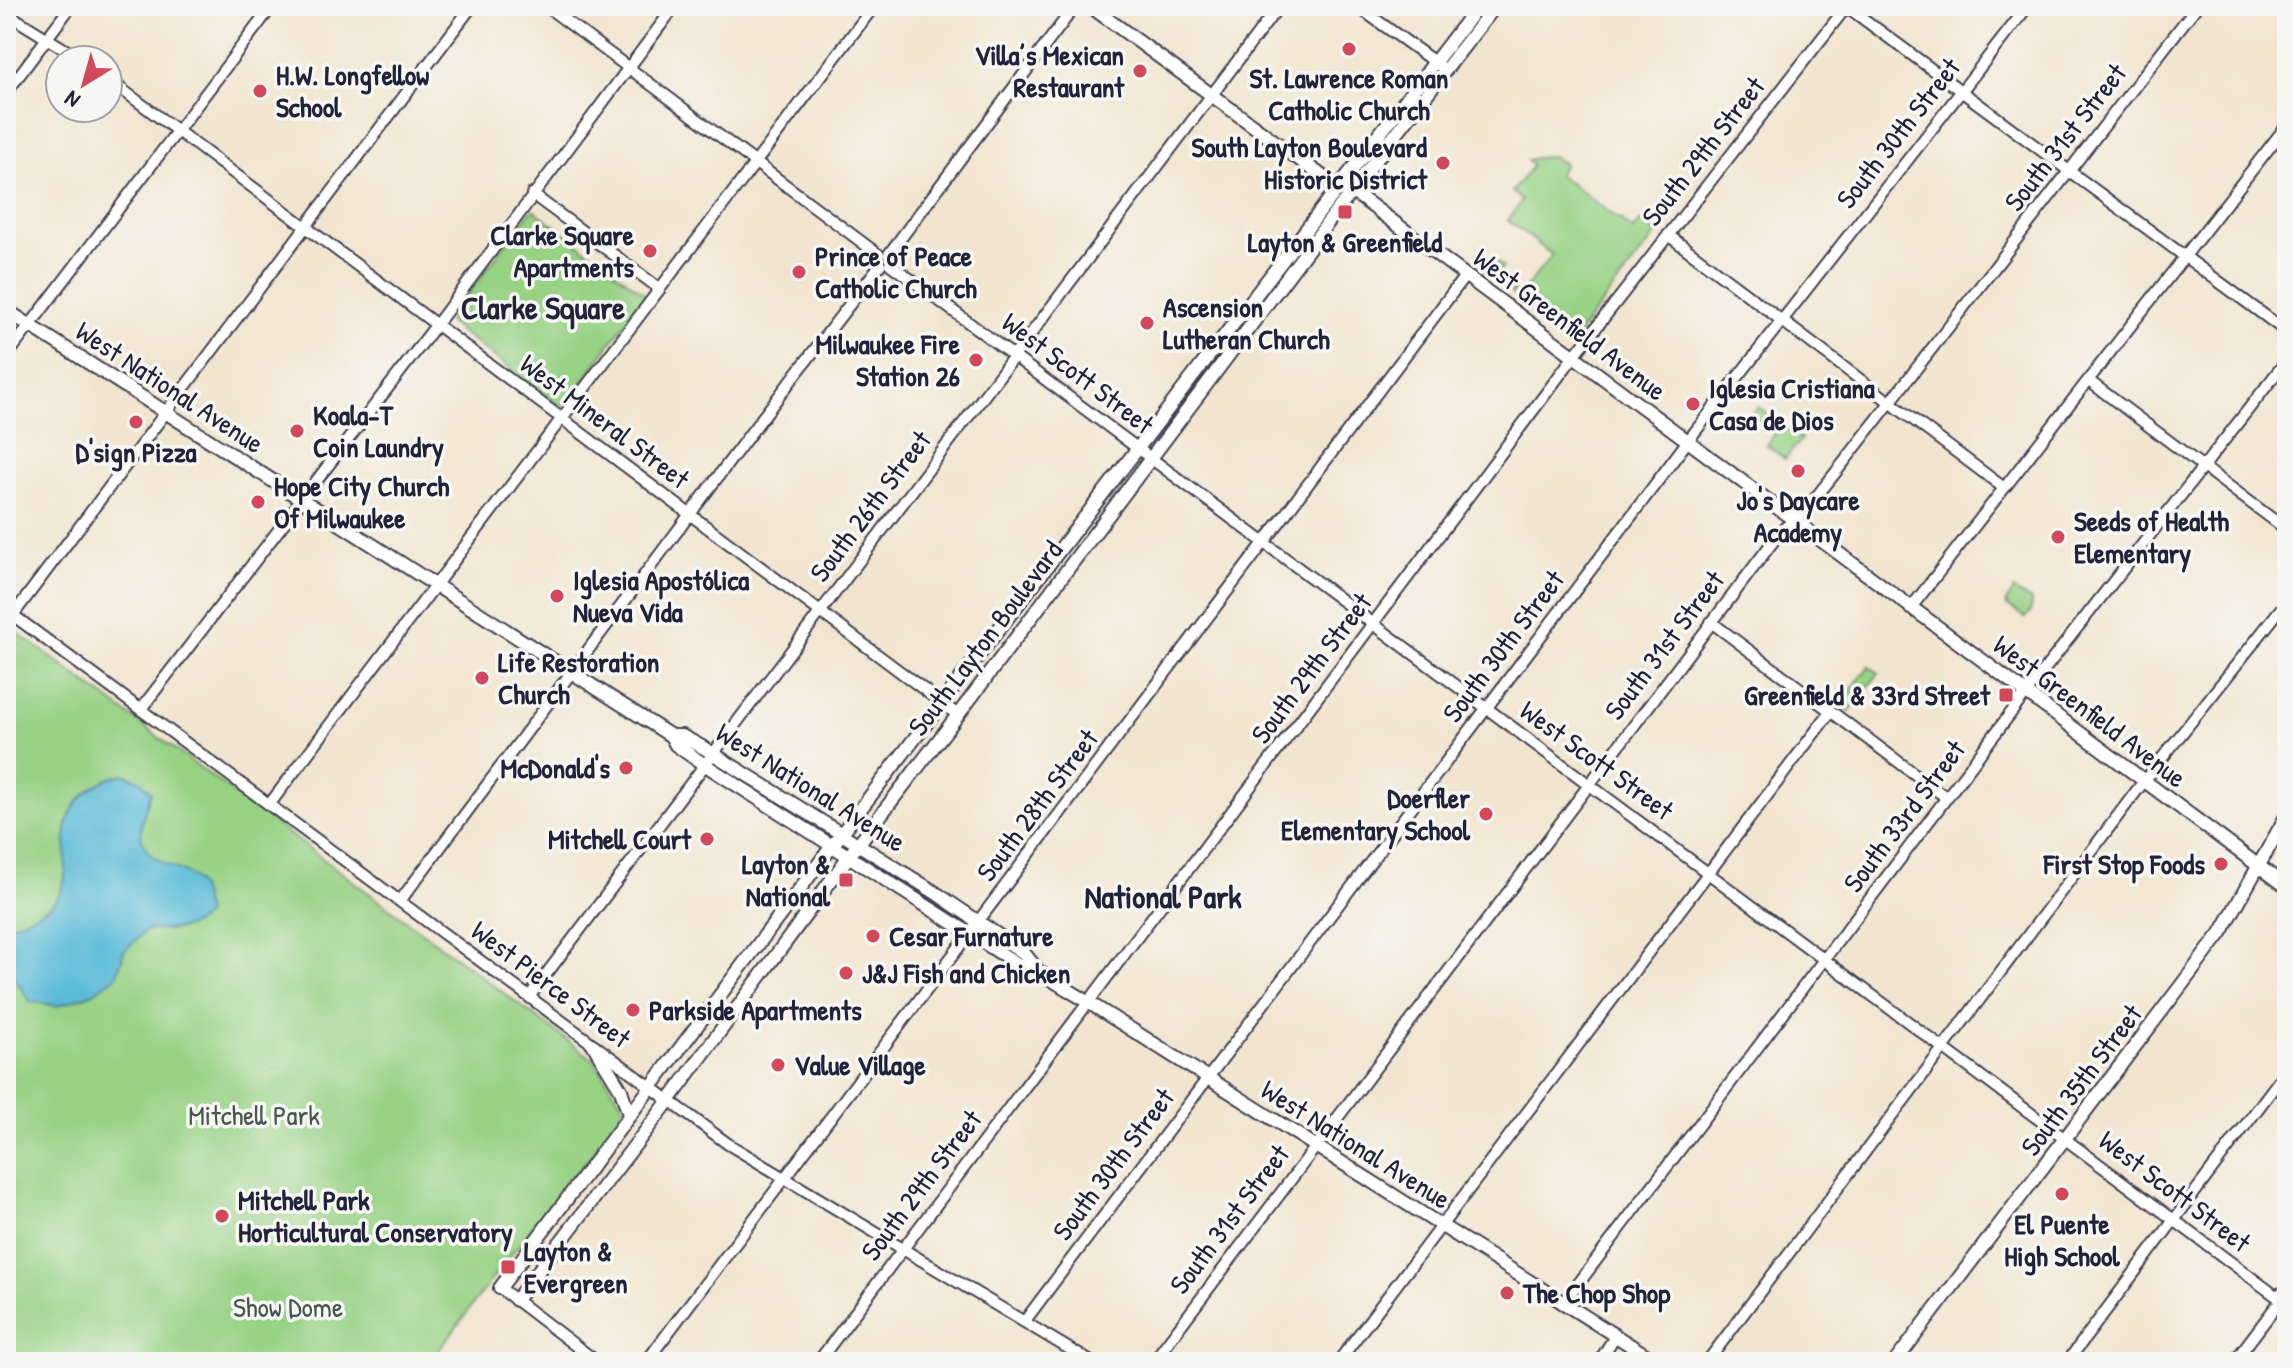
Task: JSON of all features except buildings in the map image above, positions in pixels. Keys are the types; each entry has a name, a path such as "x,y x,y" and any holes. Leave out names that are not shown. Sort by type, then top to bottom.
{"main road":[{"name":"West Greenfield Avenue","path":"1090,6 1574,356 2287,887"},
{"name":"South Layton Boulevard","path":"516,1300 1351,192 1440,66 1478,6"},
{"name":"South Layton Boulevard","path":"500,1288 773,923 1338,186 1495,6"},
{"name":"West National Avenue","path":"6,310 671,736 682,736 708,759 832,846 969,935 1088,1002 1650,1360 1670,1362"},
{"name":"West National Avenue","path":"708,759 841,834 1024,953 1039,972"},
{"name":"South 35th Street","path":"1895,1362 2221,933 2287,815"},
{"path":"760,975 766,958 782,935 773,923"},
{"path":"594,1046 621,1090 629,1115"}],"street":[{"path":"6,93 71,6"},
{"path":"6,357 272,6"},
{"path":"10,612 166,413 472,6"},
{"name":"West Scott Street","path":"546,6 1265,544 2284,1299"},
{"path":"141,709 437,324 675,6"},
{"path":"269,805 874,6"},
{"path":"400,901 1075,6"},
{"name":"South 26th Street","path":"529,997 1279,6"},
{"path":"1357,6 1440,66"},
{"path":"1847,6 2287,332"},
{"name":"South 29th Street","path":"818,1362 1574,356 1847,6"},
{"name":"South 30th Street","path":"1024,1322 1687,442 2028,6"},
{"name":"South 31st Street","path":"1153,1362 1781,531 1804,512 2197,6"},
{"path":"6,13 57,44"},
{"name":"West Mineral Street","path":"124,91 958,715"},
{"path":"1910,609 2287,125"},
{"path":"532,194 660,289"},
{"path":"1668,235 2004,488"},
{"name":"South 28th Street","path":"646,1362 1465,276"},
{"name":"South 33rd Street","path":"1563,1304 2026,693 2287,360"},
{"path":"2089,381 2287,530"},
{"path":"1707,1362 2144,781 2287,601"},
{"name":"West Pierce Street","path":"10,612 728,1144 1091,1362"},
{"path":"1711,622 1947,798"},
{"path":"1338,1362 1831,711"},
{"path":"2067,1362 2287,1070"},
{"path":"500,1288 597,1362"},
{"path":"2234,1362 2284,1299"},
{"path":"1604,1359 1615,1336"}],"green space":[{"path":"1543,156 1555,158 1564,164 1558,174 1633,230 1641,221 1657,233 1573,340 1478,268 1483,263 1496,262 1503,267 1496,276 1520,295 1552,255 1508,220 1522,201 1512,192 1532,166 1527,160"},
{"path":"534,210 646,295 566,404 560,406 449,323"},
{"path":"1758,407 1801,439 1785,459 1767,445 1775,433 1751,416"},
{"path":"2014,590 2031,601 2031,611 2025,618 2005,604"},
{"name":"Mitchell Park","path":"6,624 594,1060 624,1106 622,1116 430,1362 6,1362"},
{"path":"1869,666 1879,673 1849,712 1840,705"}],"water":[{"path":"123,774 140,780 151,792 141,832 146,849 196,881 206,914 187,927 146,930 124,951 117,975 94,993 57,1006 30,1001 7,959 9,926 53,903 59,895 65,878 66,831 72,810 94,787"}],"place":[{"name":"St. Lawrence Roman Catholic Church","path":"1349,49"},
{"name":"Villa’s Mexican Restaurant","path":"1140,71"},
{"name":"H.W. Longfellow School","path":"260,91"},
{"name":"South Layton Boulevard Historic District","path":"1443,163"},
{"name":"Layton & Greenfield","path":"1345,212"},
{"name":"Clarke Square Apartments","path":"650,251"},
{"name":"Prince of Peace Catholic Church","path":"799,272"},
{"name":"Ascension Lutheran Church","path":"1147,323"},
{"name":"Milwaukee Fire Station 26","path":"976,360"},
{"name":"Iglesia Cristiana Casa de Dios","path":"1693,404"},
{"name":"D'sign Pizza","path":"136,422"},
{"name":"Koala-T Coin Laundry","path":"297,431"},
{"name":"Jo's Daycare Academy","path":"1798,471"},
{"name":"Hope City Church Of Milwaukee","path":"258,502"},
{"name":"Seeds of Health Elementary","path":"2058,537"},
{"name":"Iglesia Apostólica Nueva Vida","path":"557,596"},
{"name":"Life Restoration Church","path":"482,678"},
{"name":"Greenfield & 33rd Street","path":"2006,695"},
{"name":"McDonald's","path":"626,768"},
{"name":"Doerfler Elementary School","path":"1486,814"},
{"name":"Mitchell Court","path":"707,839"},
{"name":"First Stop Foods","path":"2221,864"},
{"name":"Layton & National","path":"846,880"},
{"name":"Cesar Furnature","path":"873,936"},
{"name":"J&J Fish and Chicken","path":"846,973"},
{"name":"Parkside Apartments","path":"633,1010"},
{"name":"Value Village","path":"778,1065"},
{"name":"El Puente High School","path":"2062,1194"},
{"name":"Mitchell Park Horticultural Conservatory","path":"222,1216"},
{"name":"Layton & Evergreen","path":"508,1267"},
{"name":"The Chop Shop","path":"1507,1293"}],"district":[{"name":"Clarke Square","path":"543,307"},
{"name":"National Park","path":"1163,896"}],"park label":[{"name":"Show Dome","path":"288,1307"}]}
